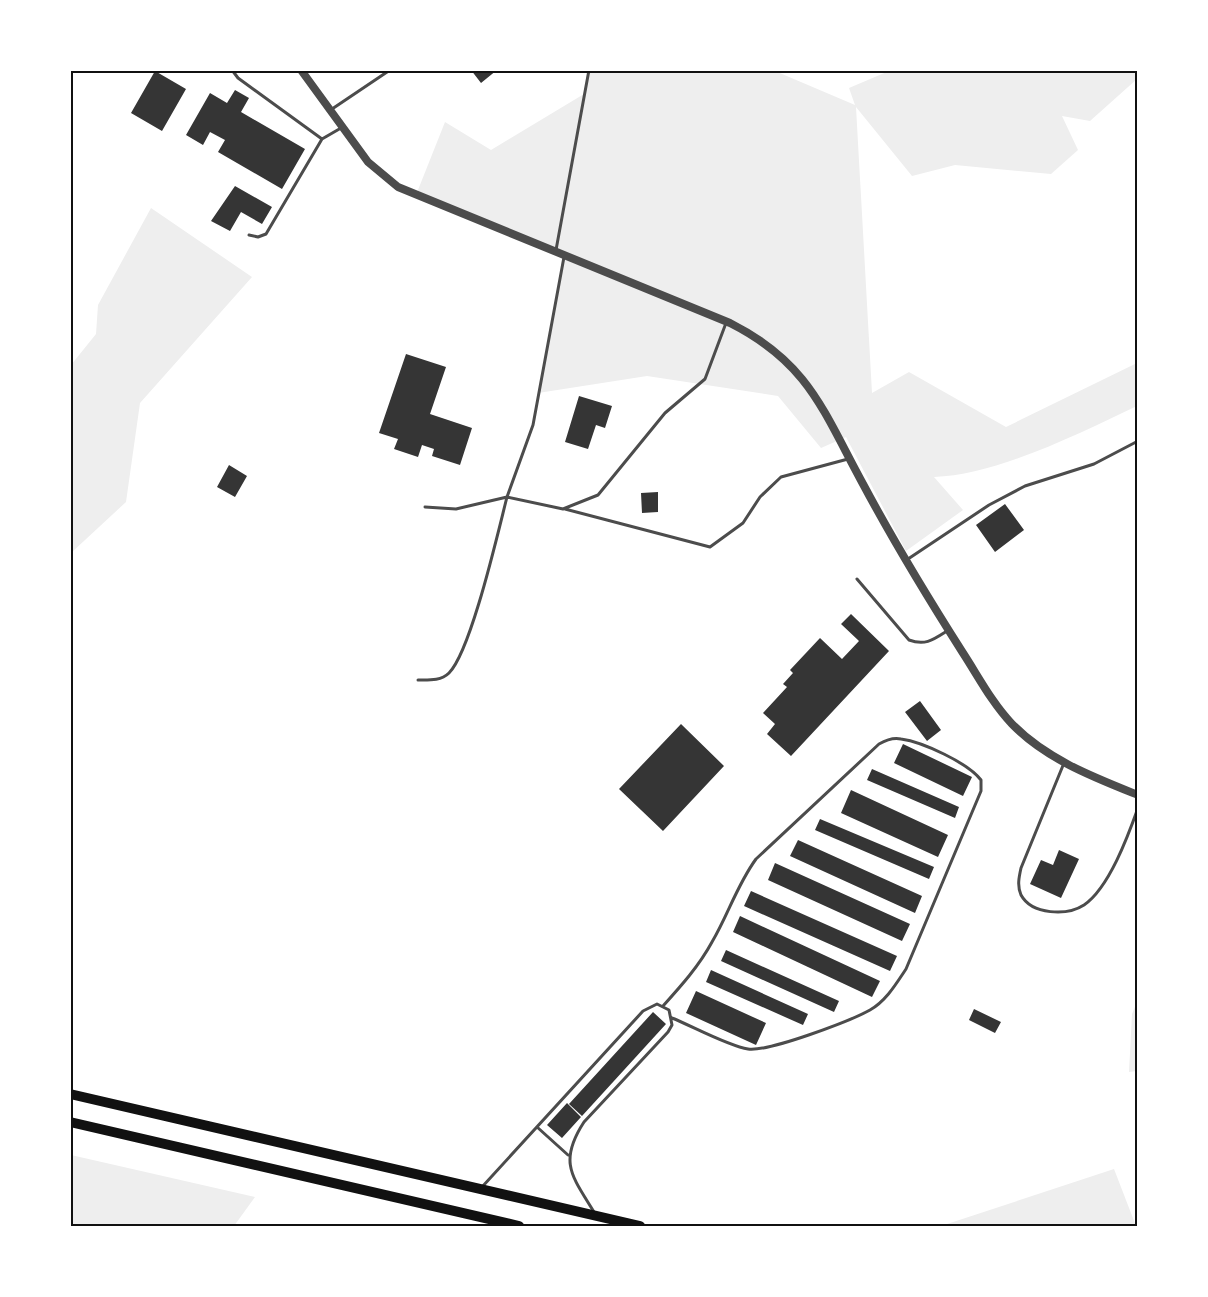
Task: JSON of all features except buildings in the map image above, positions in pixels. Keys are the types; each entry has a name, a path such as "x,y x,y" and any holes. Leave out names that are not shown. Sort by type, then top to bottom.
{"highway":[{"path":"70,1094 640,1227"},
{"path":"70,1122 519,1227"}],"street":[{"path":"301,70 368,162 398,187 726,322 764,342 786,359 825,411 906,560 948,630 1011,723 1040,747 1065,762 1137,795"}],"lane":[{"path":"232,70 238,78 322,139"},
{"path":"330,110 390,70"},
{"path":"556,252 589,70"},
{"path":"249,235 258,237 266,234 322,139 343,128"},
{"path":"418,680 437,680 449,674 471,629 507,497 533,425 564,256"},
{"path":"564,509 598,495 665,413 705,379 726,322"},
{"path":"906,560 979,511 1025,486 1094,464 1137,441"},
{"path":"425,507 456,509 507,497 564,509 710,547 743,523 760,497 781,477 850,459"},
{"path":"857,579 909,640 920,644 931,641 948,630"},
{"path":"663,1006 692,973 712,943 741,879 756,859 865,754 891,738 911,741 973,770 981,780 981,791 906,969 891,992 871,1010 795,1039 763,1048 748,1049 672,1018"},
{"path":"1065,762 1021,868 1018,884 1022,896 1033,906 1049,912 1067,912 1084,905 1110,872 1137,808"},
{"path":"480,1189 643,1011 650,1005 663,1006 669,1010 672,1018 668,1032 584,1122 574,1137 568,1155 569,1169 597,1216"},
{"path":"537,1127 568,1155"}],"shaded area":[{"path":"1021,70 1025,73 1027,70 1137,71 1137,79 1090,121 1062,116 1078,150 1051,174 955,165 912,176 856,107 872,393 909,372 1006,427 1137,363 1137,406 1064,440 1011,461 984,469 934,477 963,510 906,551 846,437 821,448 778,396 647,376 538,393 565,256 416,195 445,122 491,150 584,94 589,71 775,71 855,105 849,88 889,71"},
{"path":"151,208 252,277 140,403 126,502 71,553 71,365 96,334 98,305"},
{"path":"1137,1002 1137,1071 1129,1072 1132,1014"},
{"path":"71,1155 255,1197 234,1226 71,1226"},
{"path":"1114,1169 1136,1226 941,1226"}]}
